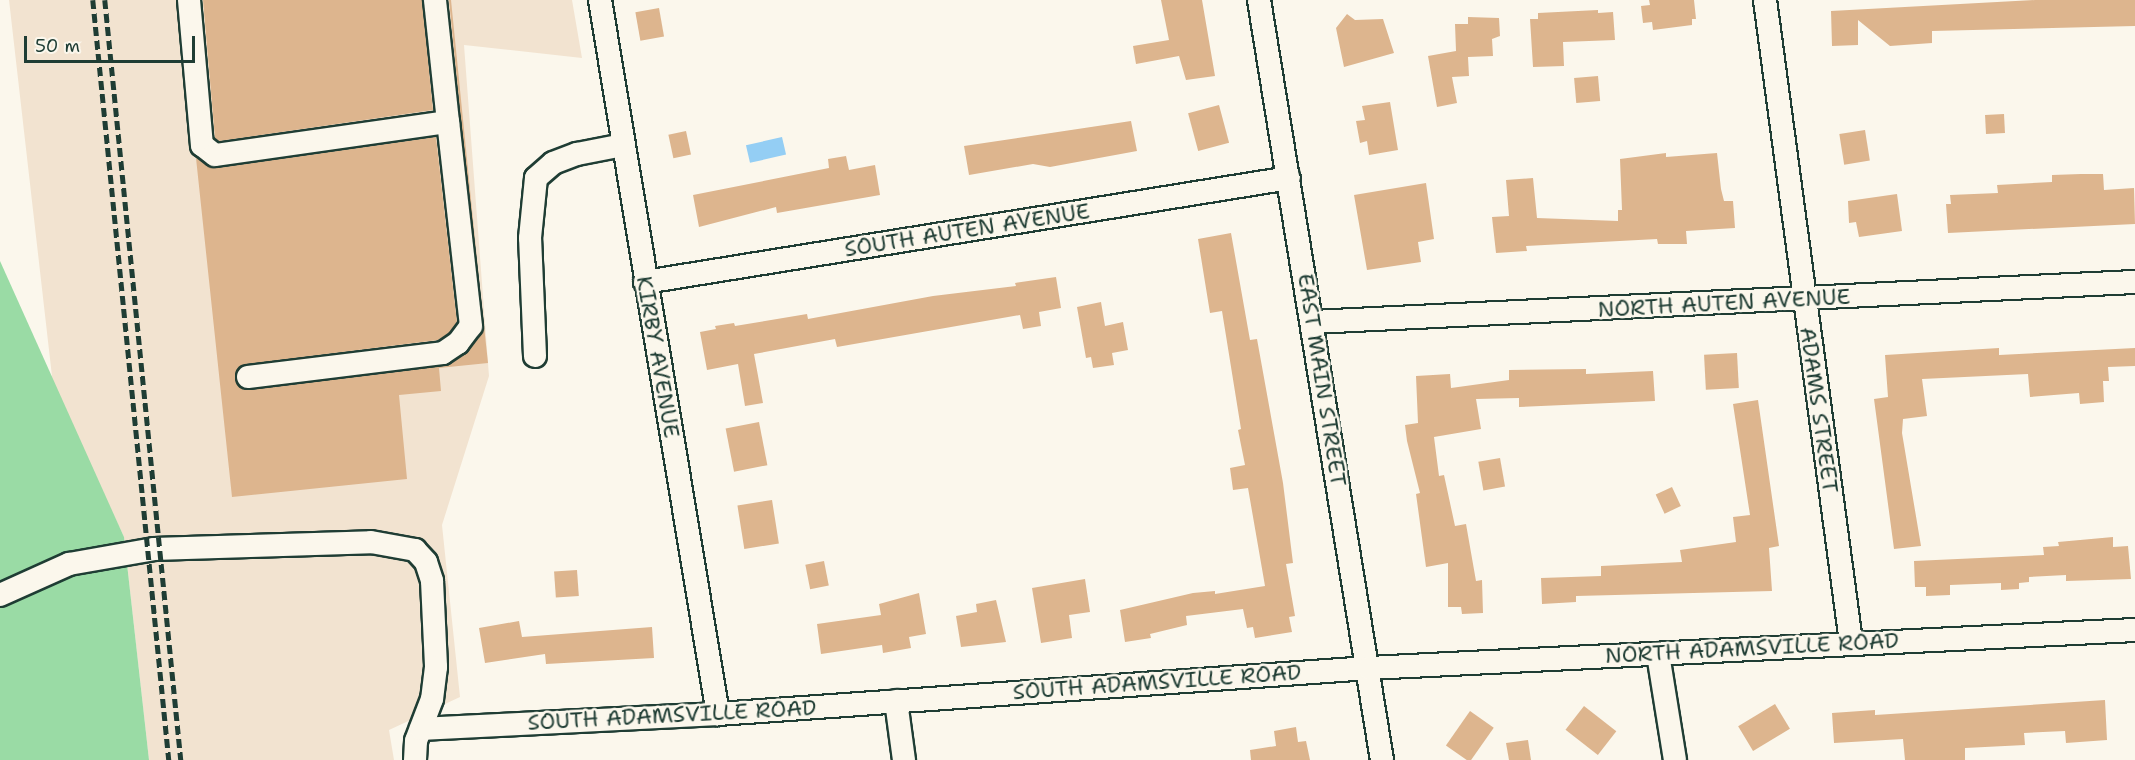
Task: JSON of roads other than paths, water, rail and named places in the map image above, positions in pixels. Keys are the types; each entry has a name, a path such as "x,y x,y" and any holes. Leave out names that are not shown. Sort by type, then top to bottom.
{"street":[{"path":"189,0 202,145 215,155 448,122"},
{"path":"248,377 443,353 458,343 471,326 435,0"},
{"name":"KIRBY AVENUE","path":"600,0 718,714"},
{"name":"EAST MAIN STREET","path":"1258,0 1313,322 1382,760"},
{"name":"ADAMS STREET","path":"1765,0 1803,299 1851,642"},
{"path":"535,356 530,238 536,178 553,163 577,154 623,145"},
{"name":"SOUTH AUTEN AVENUE","path":"645,282 1288,178"},
{"name":"NORTH AUTEN AVENUE","path":"1313,322 2135,282"},
{"path":"0,595 69,564 154,549 371,542 414,550 426,562 432,581 436,667 432,699 416,741 414,760"},
{"name":"NORTH ADAMSVILLE ROAD","path":"1369,668 1851,642 2135,630"},
{"path":"1658,654 1675,760"},
{"name":"SOUTH ADAMSVILLE ROAD","path":"421,729 718,714 1369,668"},
{"path":"896,701 904,760"}],"water":[{"path":"782,137 786,155 750,163 746,145"}],"railway":[{"path":"93,0 169,760"},
{"path":"105,0 181,760"}]}
